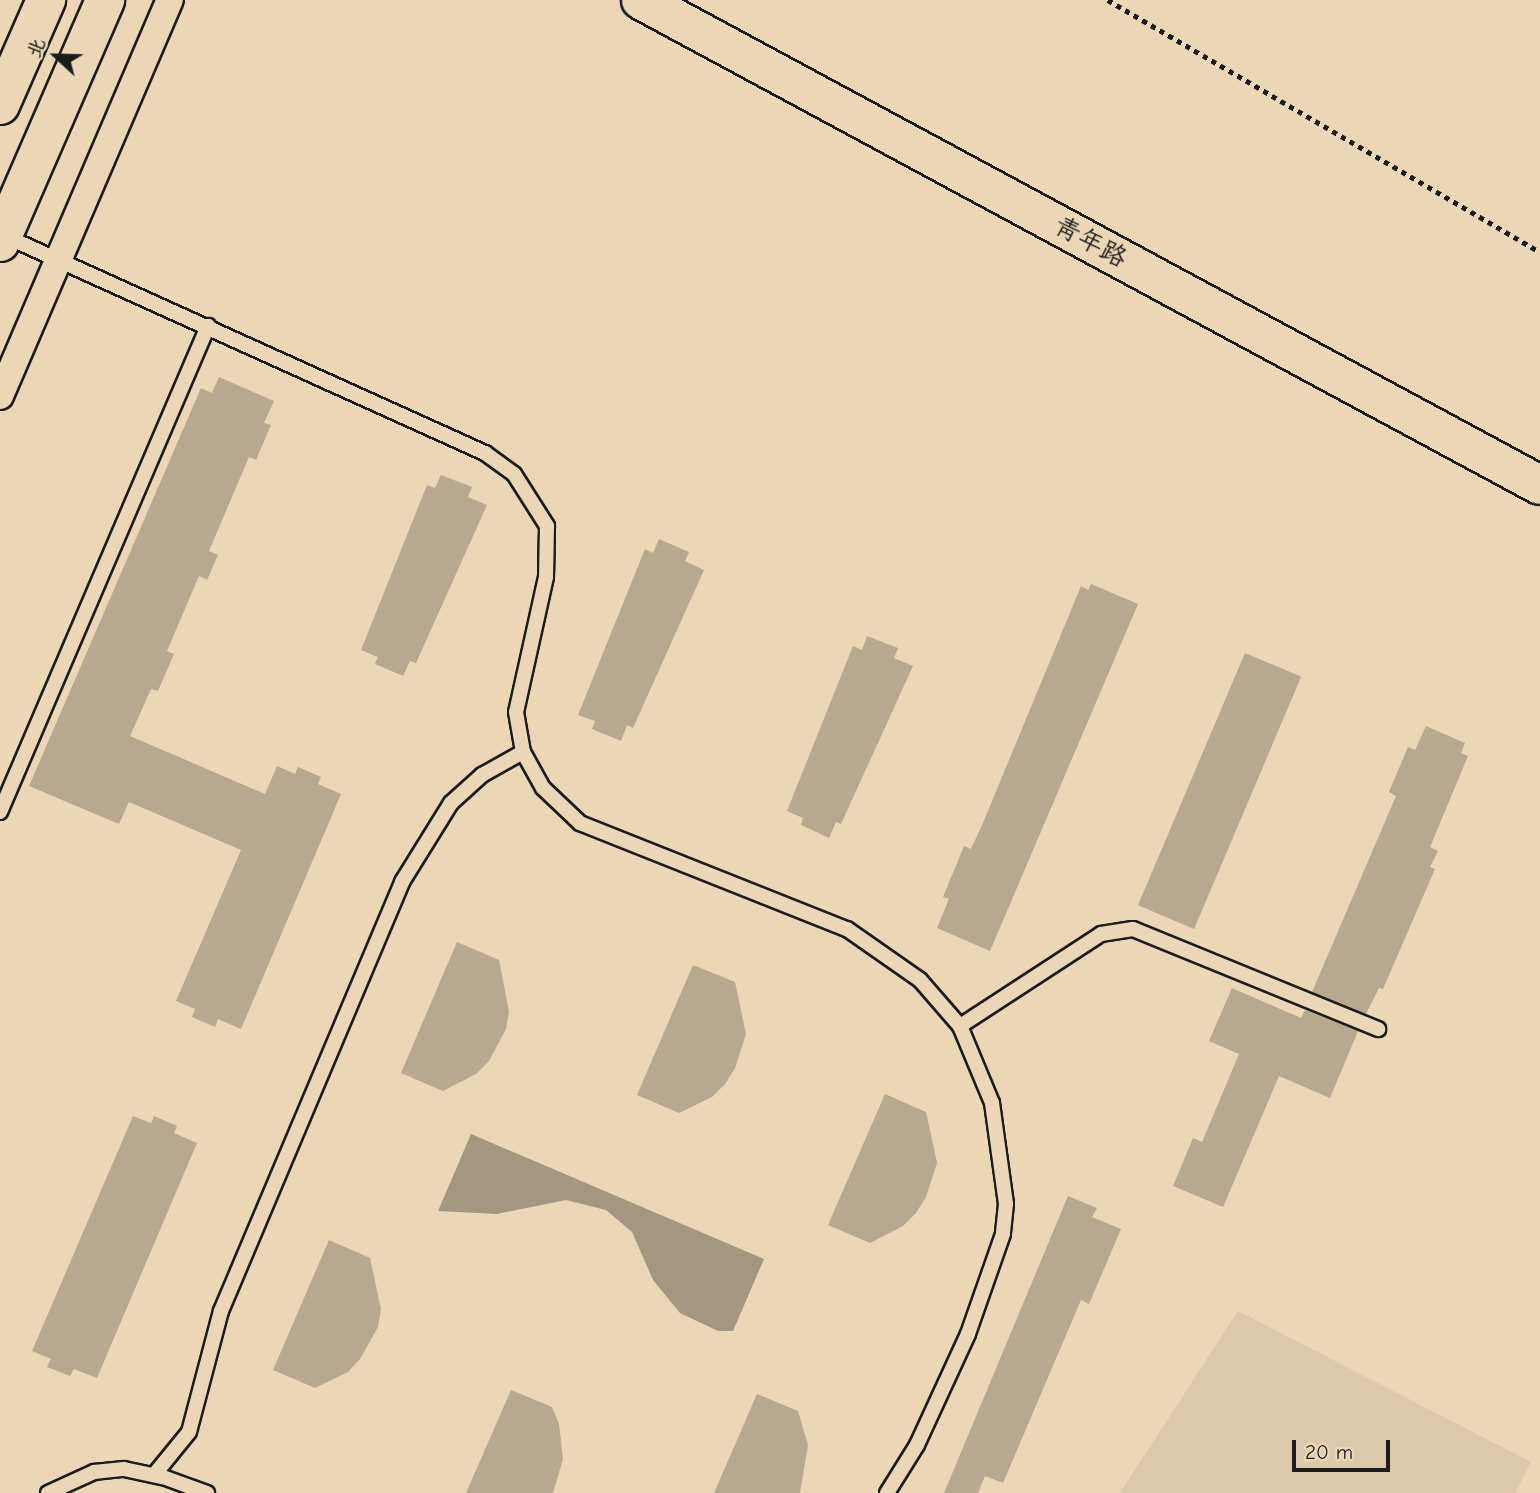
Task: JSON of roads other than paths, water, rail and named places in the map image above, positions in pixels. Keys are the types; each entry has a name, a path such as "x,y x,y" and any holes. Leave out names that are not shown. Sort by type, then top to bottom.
{"street":[{"path":"0,105 46,0"},
{"path":"1,238 105,0"},
{"path":"0,396 170,0"},
{"name":"青年路","path":"641,0 1540,485"}],"lane":[{"path":"1,238 208,326 485,453 514,474 530,495 547,526 546,577 516,712 523,752 543,788 580,823 847,929 920,980 960,1026 992,1103 1006,1204 1003,1234 968,1334 917,1445 887,1493"},
{"path":"0,812 208,326"},
{"path":"155,1475 189,1432 221,1311 402,882 451,803 482,775 523,752"},
{"path":"960,1026 1101,933 1133,929 1378,1029"},
{"path":"48,1493 104,1470 155,1475 207,1493"}]}
